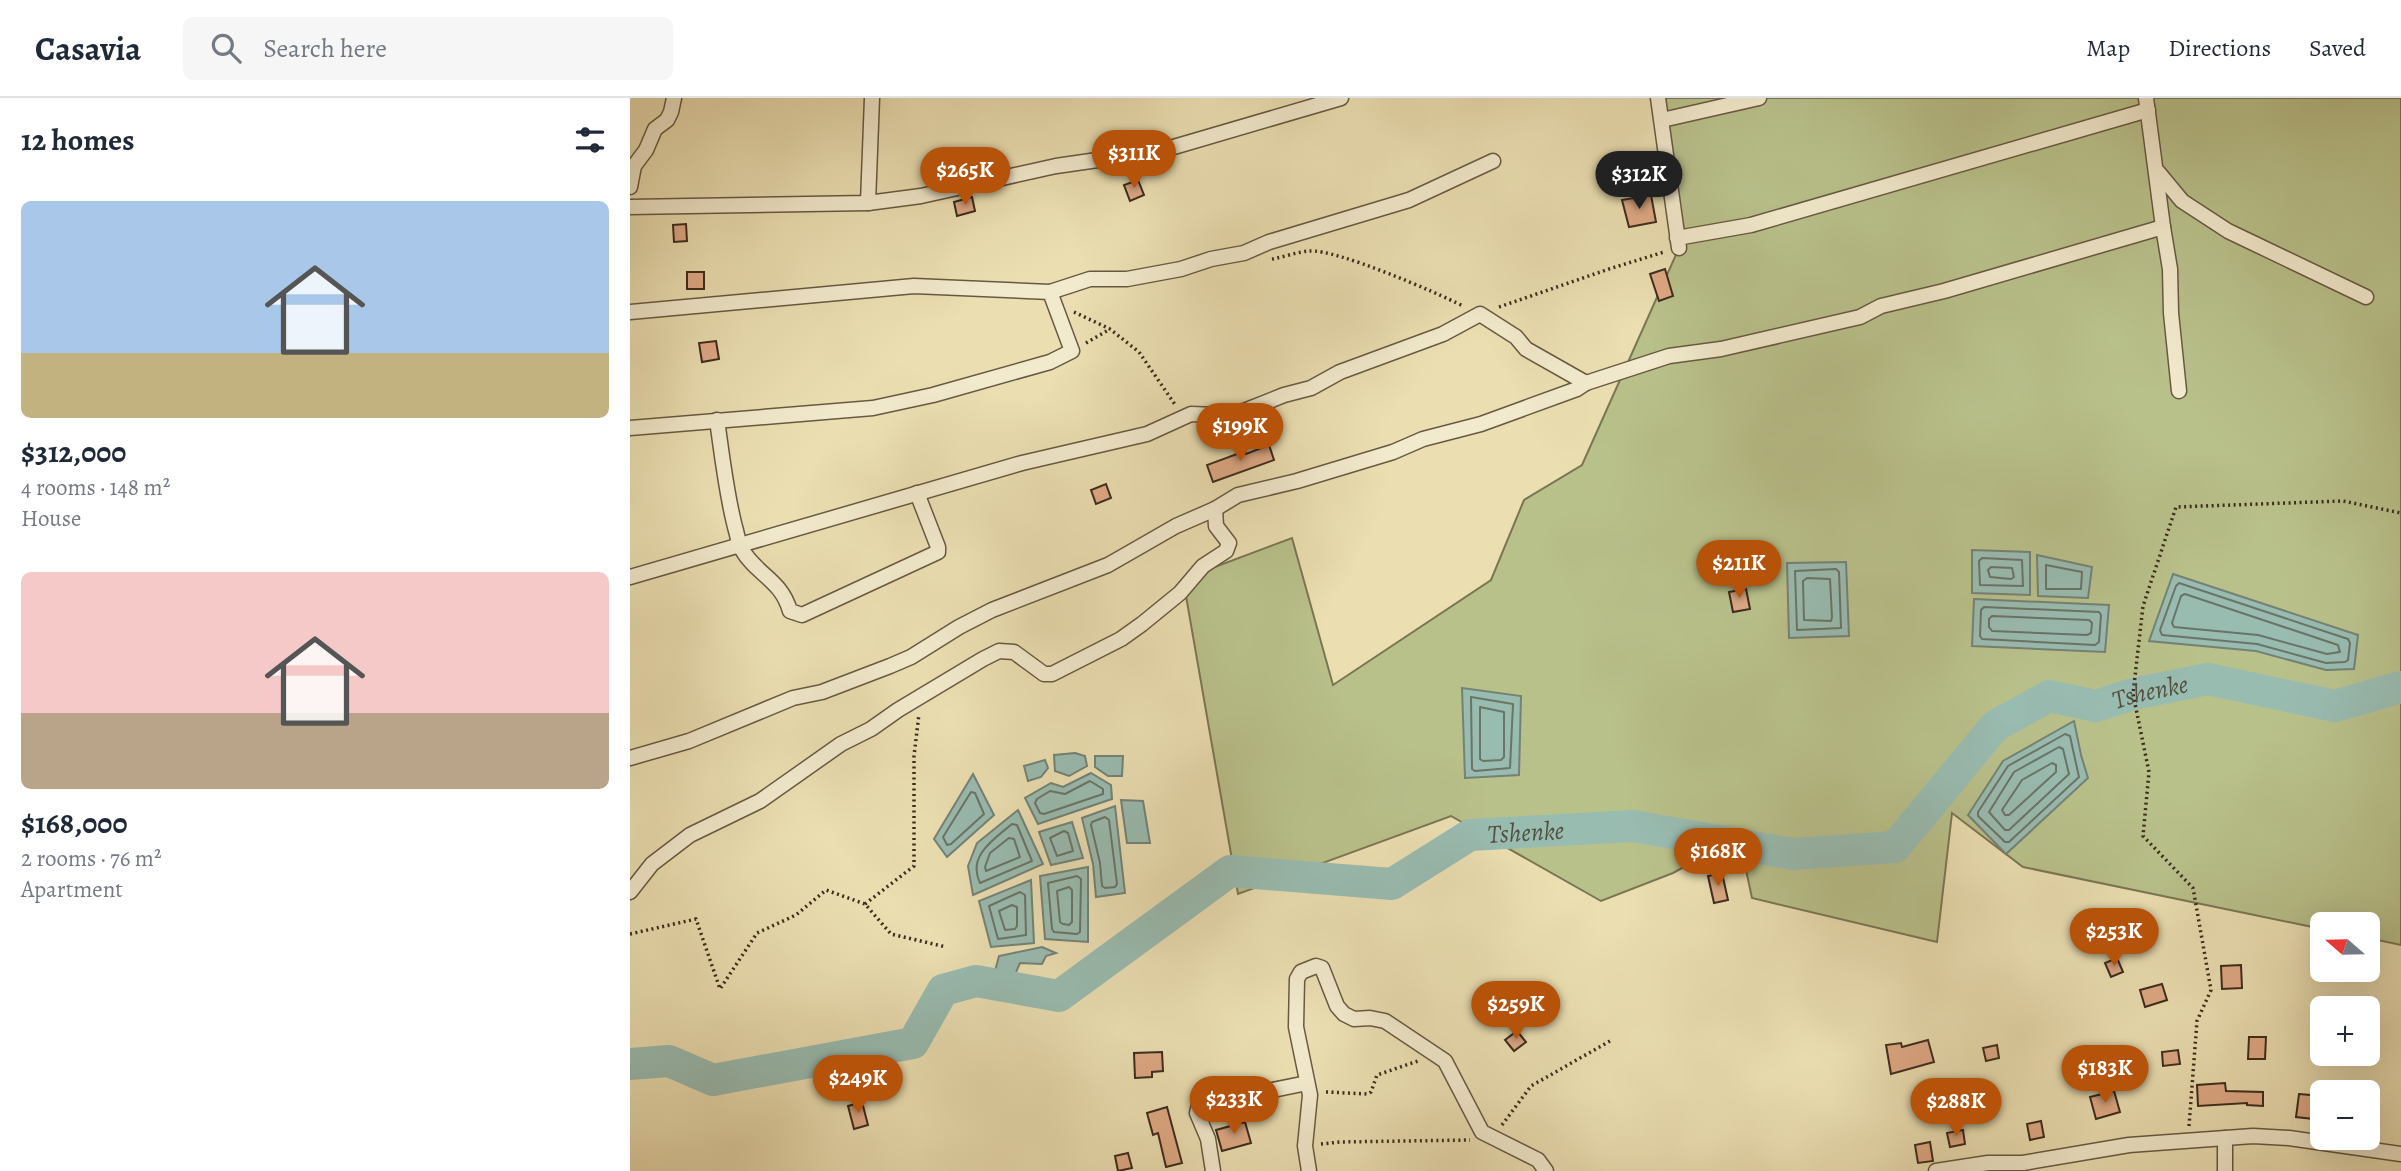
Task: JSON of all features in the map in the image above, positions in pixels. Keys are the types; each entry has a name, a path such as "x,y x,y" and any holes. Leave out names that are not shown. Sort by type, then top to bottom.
{"street":[{"path":"630,187 635,166 655,129 671,113 674,98"},
{"path":"868,203 872,98"},
{"path":"630,207 868,203 920,196 1056,166 1160,151 1341,98"},
{"path":"1658,98 1678,243 1751,225 2147,104 2171,270 2171,313 2179,391"},
{"path":"1662,120 1759,98"},
{"path":"630,312 914,286 1050,292 1090,279 1127,279 1181,269 1211,258 1235,255 1269,242 1409,200 1493,161"},
{"path":"2155,168 2182,201 2220,226 2366,297"},
{"path":"630,758 689,741 793,698 822,692 911,657 970,621 1108,565 1238,495 1297,481 1393,452 1423,439 1480,424 1577,389 1586,383 1669,356 1721,349 1860,317 1881,306 1944,291 2163,228"},
{"path":"630,428 873,408 933,395 1050,362 1072,351 1050,292"},
{"path":"630,577 1022,463 1147,434 1182,417 1198,413 1230,414 1265,404 1284,395 1311,388 1340,372 1443,334 1480,314 1516,337 1525,349 1586,383"},
{"path":"717,420 730,507 740,547 781,589 790,611 803,615 938,552 917,493"},
{"path":"630,892 652,864 690,835 760,801 841,744 871,729 898,710 999,651 1014,652 1044,674 1052,674 1121,639 1169,603 1203,566 1226,551 1229,543 1216,526 1215,509"},
{"path":"1309,1171 1305,1146 1308,1089 1296,1027 1297,979 1301,972 1311,966 1322,968 1337,1006 1345,1014 1354,1019 1385,1021 1445,1061 1482,1132 1538,1160 1546,1171"},
{"path":"1213,1171 1208,1139 1198,1113 1199,1105 1308,1089"},
{"path":"1936,1171 1989,1163 2023,1163 2129,1145 2253,1136 2289,1138 2401,1154"},
{"path":"2225,1138 2225,1171"}],"path":[{"path":"1235,255 1273,259 1311,250 1351,260 1439,294 1480,314 1678,243"},
{"path":"1050,292 1075,313 1110,329 1139,352 1172,397 1182,417"},
{"path":"1072,351 1110,329"},
{"path":"2188,1142 2197,1021 2211,990 2193,888 2143,836 2149,772 2133,694 2143,606 2151,581 2176,508 2343,501 2401,513"},
{"path":"865,904 914,866 914,757 921,698"},
{"path":"630,934 696,919 720,989 757,933 796,915 826,890 865,904 891,934 946,947"},
{"path":"1305,1146 1340,1142 1492,1139 1531,1086 1610,1041"},
{"path":"1308,1089 1367,1094 1371,1092 1377,1075 1411,1065 1431,1050"}],"green space":[{"path":"1658,98 2401,98 2401,945 2380,941 2380,912 2310,912 2310,927 2023,867 1952,813 1937,942 1752,898 1739,837 1673,873 1601,901 1451,816 1238,894 1183,579 1292,538 1333,685 1491,580 1524,500 1582,465 1679,248"}],"water":[{"path":"1972,550 2030,552 2030,595 1972,593"},
{"path":"2037,555 2092,567 2088,598 2038,596"},
{"path":"1846,562 1849,636 1789,638 1787,563"},
{"path":"2173,574 2358,635 2354,669 2326,670 2256,651 2149,641"},
{"path":"1974,599 2109,605 2105,652 1972,646"},
{"path":"1462,688 1521,696 1519,775 1465,778"},
{"path":"2074,721 2088,778 2006,854 1968,815 2003,761"},
{"path":"1075,753 1085,756 1087,766 1069,776 1055,771 1054,755"},
{"path":"1095,756 1123,756 1122,776 1108,776 1095,767"},
{"path":"1045,760 1048,768 1041,777 1028,781 1024,766"},
{"path":"1091,773 1111,785 1112,799 1038,824 1025,798 1051,783 1063,787"},
{"path":"973,774 994,815 947,857 934,839"},
{"path":"1121,800 1143,801 1150,843 1127,843"},
{"path":"1115,806 1125,893 1096,897 1093,864 1082,818"},
{"path":"1018,810 1043,864 973,895 968,866 977,843"},
{"path":"1072,822 1083,858 1051,865 1039,832"},
{"path":"1088,867 1088,942 1045,939 1040,876"},
{"path":"1031,880 1034,943 991,947 979,901"},
{"path":"1042,947 1056,953 1046,956 1042,964 1020,963 1014,977 995,971 999,956"}],"building":[{"path":"1138,180 1144,195 1130,201 1124,185"},
{"path":"1651,195 1656,222 1629,227 1622,200"},
{"path":"972,197 975,211 957,216 954,202"},
{"path":"686,224 687,241 674,242 673,225"},
{"path":"1665,269 1673,296 1659,301 1650,274"},
{"path":"687,272 704,272 704,289 687,289"},
{"path":"716,341 719,359 702,362 699,343"},
{"path":"1269,445 1274,460 1213,482 1207,465"},
{"path":"1106,484 1111,498 1096,504 1091,490"},
{"path":"1746,589 1750,609 1733,612 1729,592"},
{"path":"1722,873 1728,900 1714,903 1708,876"},
{"path":"2117,958 2123,972 2111,977 2105,963"},
{"path":"2241,965 2242,988 2222,989 2221,966"},
{"path":"2162,984 2167,1000 2145,1007 2140,990"},
{"path":"1517,1031 1526,1042 1514,1051 1505,1040"},
{"path":"2249,1037 2266,1037 2265,1059 2248,1059"},
{"path":"1928,1040 1934,1062 1891,1074 1886,1045 1901,1043 1902,1047"},
{"path":"1997,1045 1999,1058 1986,1061 1983,1048"},
{"path":"2178,1050 2180,1064 2163,1066 2162,1052"},
{"path":"1162,1052 1163,1071 1152,1072 1152,1077 1135,1078 1134,1053"},
{"path":"2225,1083 2226,1091 2263,1092 2263,1106 2247,1103 2198,1106 2197,1085"},
{"path":"2114,1091 2120,1112 2096,1119 2090,1097"},
{"path":"2299,1094 2310,1095 2310,1119 2296,1117"},
{"path":"862,1102 868,1125 854,1129 848,1106"},
{"path":"1167,1107 1182,1163 1166,1167 1158,1133 1153,1135 1147,1113"},
{"path":"2041,1121 2044,1137 2030,1140 2027,1124"},
{"path":"1245,1122 1251,1143 1222,1151 1216,1130"},
{"path":"1963,1130 1965,1144 1950,1147 1947,1133"},
{"path":"1930,1142 1933,1161 1918,1163 1915,1145"},
{"path":"1128,1153 1132,1168 1118,1171 1115,1156"}],"waterway":[{"name":"Tshenke","path":"630,1064 669,1061 713,1080 913,1043 943,990 976,981 1059,996 1230,871 1392,884 1470,835 1633,826 1793,854 1895,847 1995,726 2049,696 2096,706 2133,694 2208,679 2335,706 2401,687"}]}
